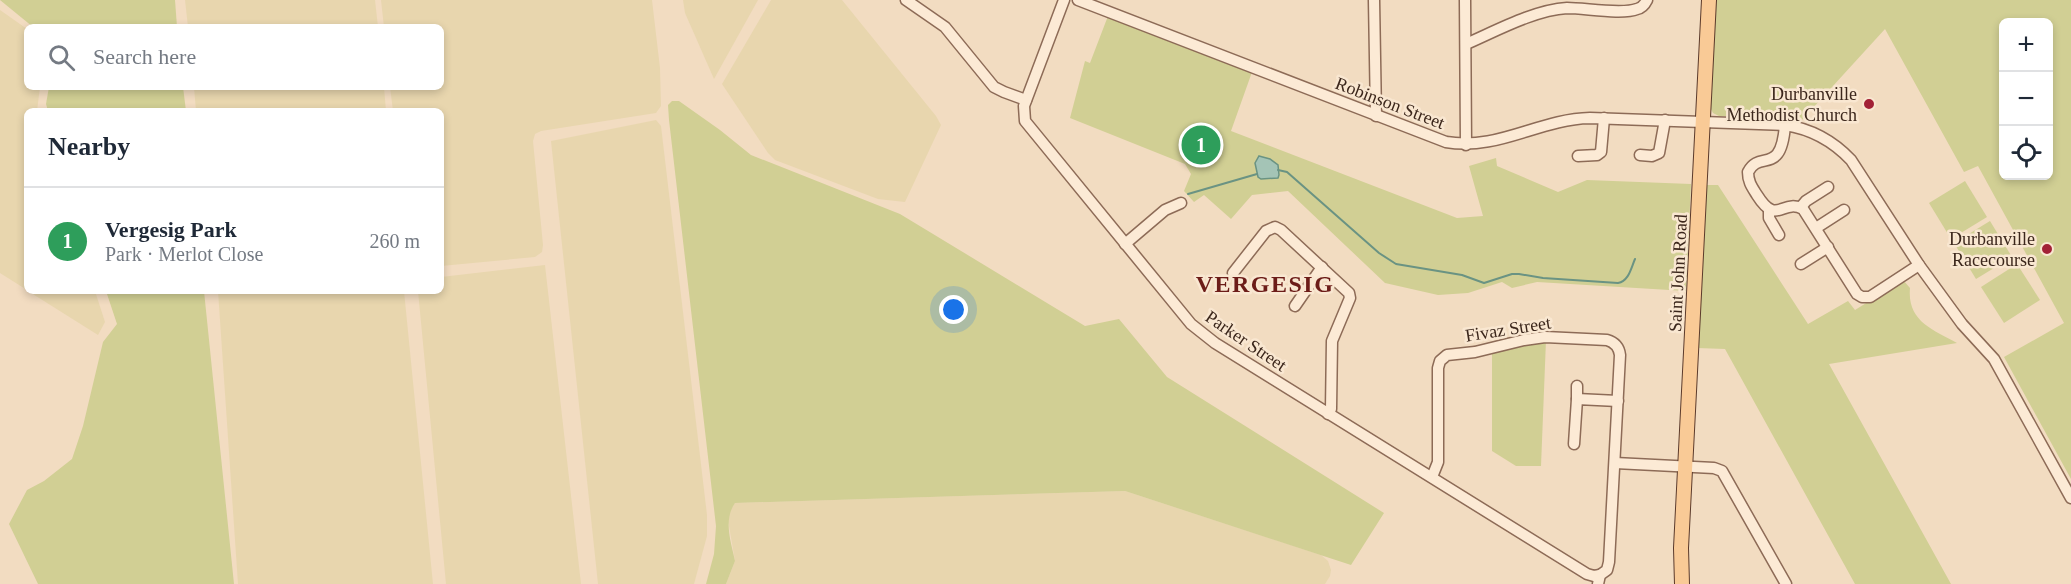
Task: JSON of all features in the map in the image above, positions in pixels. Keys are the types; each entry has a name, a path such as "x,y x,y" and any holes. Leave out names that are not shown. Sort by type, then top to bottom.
{"main road":[{"name":"Saint John Road","path":"1676,584 1681,548 1686,467 1709,0"},
{"name":"Saint John Road","path":"1681,548 1682,584"}],"street":[{"path":"906,0 945,27 994,87 1026,100 1064,0"},
{"name":"Robinson Street","path":"1078,0 1438,140 1466,145 1494,141 1576,119 1604,118 1785,125 1820,136 1836,146 1851,160 1919,266 1962,324 1994,359 2071,498"},
{"path":"1374,0 1376,116"},
{"path":"1465,0 1466,145"},
{"path":"1466,44 1558,5 1630,11 1640,8 1647,0"},
{"name":"Parker Street","path":"1026,100 1023,114 1026,125 1198,331 1328,414 1587,574 1599,579"},
{"path":"1578,156 1597,155 1601,152 1604,118"},
{"path":"1640,155 1652,156 1659,153 1665,120"},
{"path":"1785,125 1784,143 1779,153 1770,160 1754,165 1748,172 1749,182 1764,205 1769,210 1776,211 1794,206 1801,207 1859,296 1867,297 1919,266"},
{"path":"1801,207 1806,201 1828,187"},
{"path":"1125,244 1165,210 1180,203"},
{"path":"1769,210 1770,221 1779,235"},
{"path":"1816,228 1844,210"},
{"path":"1233,273 1266,231 1272,228 1281,230 1348,291 1350,295 1331,345 1331,409 1328,414"},
{"path":"1801,264 1828,247"},
{"path":"1295,306 1322,267"},
{"name":"Fivaz Street","path":"1432,477 1438,462 1438,368 1440,361 1447,355 1475,352 1545,337 1610,341 1618,348 1620,354 1618,401 1609,562 1599,579"},
{"path":"1574,444 1577,386"},
{"path":"1577,399 1618,401"},
{"path":"1615,463 1717,468 1725,473 1786,584"}],"shaded area":[{"path":"0,0 175,0 177,24 29,24"},
{"path":"185,0 375,0 378,24 188,24"},
{"path":"381,0 652,0 660,68 661,106 656,113 541,131 535,134 533,141 542,252 535,257 444,266 444,108 393,108 390,90 444,90 444,24 384,24"},
{"path":"683,0 758,0 714,79 685,13"},
{"path":"771,0 842,0 936,116 941,125 905,202 878,199 775,160 722,84"},
{"name":"Durbanville Racecourse","path":"1713,0 2071,0 2071,479 2004,357 2064,323 1978,166 1964,172 1885,29 1801,121 1784,118 1719,116 1713,113 1710,107"},
{"path":"0,10 24,27 24,90 40,90 37,108 24,108 24,288 0,273"},
{"path":"1108,16 1252,72 1231,131 1457,218 1483,216 1469,166 1496,158 1497,166 1558,192 1587,180 1691,184 1686,291 1537,282 1512,288 1502,282 1468,293 1438,295 1385,283 1288,191 1252,195 1231,219 1204,195 1194,202 1184,191 1191,174 1185,164 1070,118 1085,61 1090,63"},
{"path":"48,90 183,90 186,108 47,108"},
{"path":"194,90 384,90 386,108 196,108"},
{"path":"672,101 679,101 751,155 900,214 1085,326 1119,319 1167,377 1384,513 1351,565 1125,491 735,503 729,517 729,524 735,561 726,584 706,584 714,554 716,526 669,120 668,105"},
{"path":"656,120 661,126 707,515 707,536 694,584 598,584 551,141"},
{"path":"1259,156 1270,159 1278,165 1278,178 1261,179 1258,177 1255,163"},
{"path":"1965,181 1987,217 1951,239 1929,203"},
{"path":"1706,185 1718,185 1808,324 1848,301 1855,310 1903,280 1910,288 1913,309 1923,323 1957,343 1829,364 1951,584 1855,584 1725,349 1697,348"},
{"path":"1990,221 2012,257 1976,279 1954,243"},
{"path":"2017,264 2040,300 2004,323 1981,287"},
{"path":"545,265 581,584 446,584 418,294 444,294 444,277"},
{"path":"33,294 96,294 105,322 98,335"},
{"path":"107,294 204,294 234,584 38,584 9,524 27,490 44,481 72,459 83,426 103,342 117,324"},
{"path":"218,294 404,294 433,584 238,584"},
{"path":"1546,340 1541,466 1516,466 1492,451 1492,352"},
{"path":"1125,491 1321,555 1328,561 1330,576 1325,584 726,584 735,561 728,520 729,512 735,503"}],"waterway":[{"path":"1278,170 1287,172 1379,253 1396,264 1462,275 1484,283 1512,274 1618,283 1627,277 1635,259"},
{"path":"1188,194 1257,174"}],"place":[{"name":"Durbanville Methodist Church","path":"1869,104"},
{"name":"Vergesig Park","path":"1201,145"},
{"name":"Durbanville Racecourse","path":"2047,249"}],"district":[{"name":"VERGESIG","path":"1265,284"}]}
